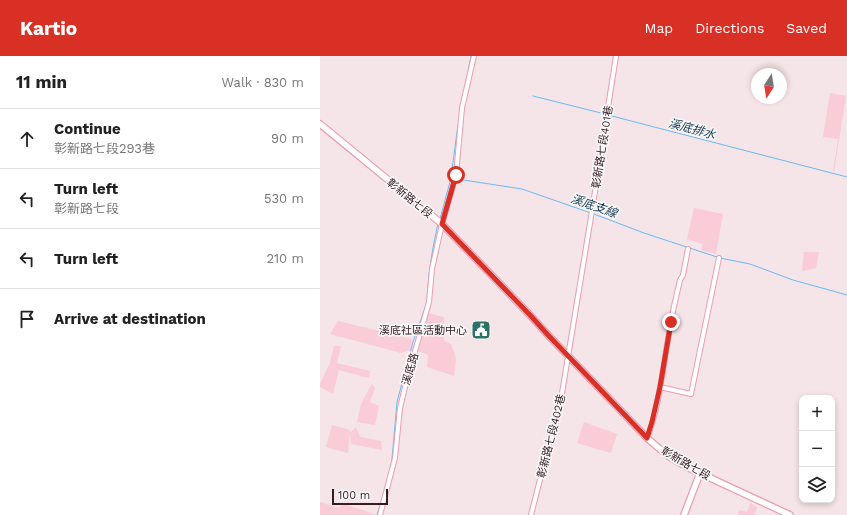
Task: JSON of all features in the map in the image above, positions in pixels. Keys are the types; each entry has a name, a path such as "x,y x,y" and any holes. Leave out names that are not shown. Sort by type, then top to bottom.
{"street":[{"name":"溪底路","path":"380,515 395,458 400,408 429,302 432,270 442,224 456,175 462,108 474,56"},
{"name":"彰新路七段401巷","path":"568,357 616,56"},
{"name":"彰新路七段","path":"320,124 442,224 530,315 568,357 647,438 668,456 700,473 790,515"},
{"path":"647,438 660,387 671,322 688,249"},
{"path":"660,387 691,394 719,258"},
{"name":"彰新路七段402巷","path":"531,515 557,415 568,357"},
{"path":"684,515 700,473"}],"shaded area":[{"path":"830,93 846,96 834,172 838,139 823,137"},
{"path":"694,208 723,214 716,254 701,250 703,244 687,239"},
{"path":"804,252 819,252 816,268 802,271"},
{"path":"428,313 444,317 444,341 451,344 456,359 454,376 427,367 428,355 419,351 425,318"},
{"path":"338,321 412,339 410,350 401,353 330,334"},
{"path":"334,346 341,346 337,363 370,371 369,378 339,370 333,394 320,387 320,384 330,363"},
{"path":"372,384 375,388 370,402 379,406 375,425 357,422 361,404"},
{"path":"584,422 617,434 611,453 577,443"},
{"path":"332,425 350,430 348,453 326,447"},
{"path":"356,427 360,437 381,441 382,450 351,444 350,433"},
{"path":"320,502 338,508 343,504 375,515 320,515"},
{"path":"750,503 757,507 755,515 738,515 739,510 747,512"}],"waterway":[{"name":"溪底支線","path":"465,87 471,56"},
{"name":"溪底排水","path":"533,96 605,114"},
{"name":"溪底排水","path":"608,115 847,177"},
{"name":"溪底支線","path":"454,178 451,177 458,125"},
{"path":"440,219 451,178"},
{"name":"溪底支線","path":"457,179 522,189 591,213"},
{"name":"溪底支線","path":"594,214 644,233 717,257"},
{"path":"427,302 428,282 438,224"},
{"name":"溪底支線","path":"720,258 750,264 793,280 847,295"},
{"path":"391,465 397,402 413,342 426,305"},
{"path":"377,515 386,486"}],"place":[{"name":"溪底社區活動中心","path":"481,330"}],"route":[{"path":"456,175 442,224 647,438 660,387 671,322"}]}
